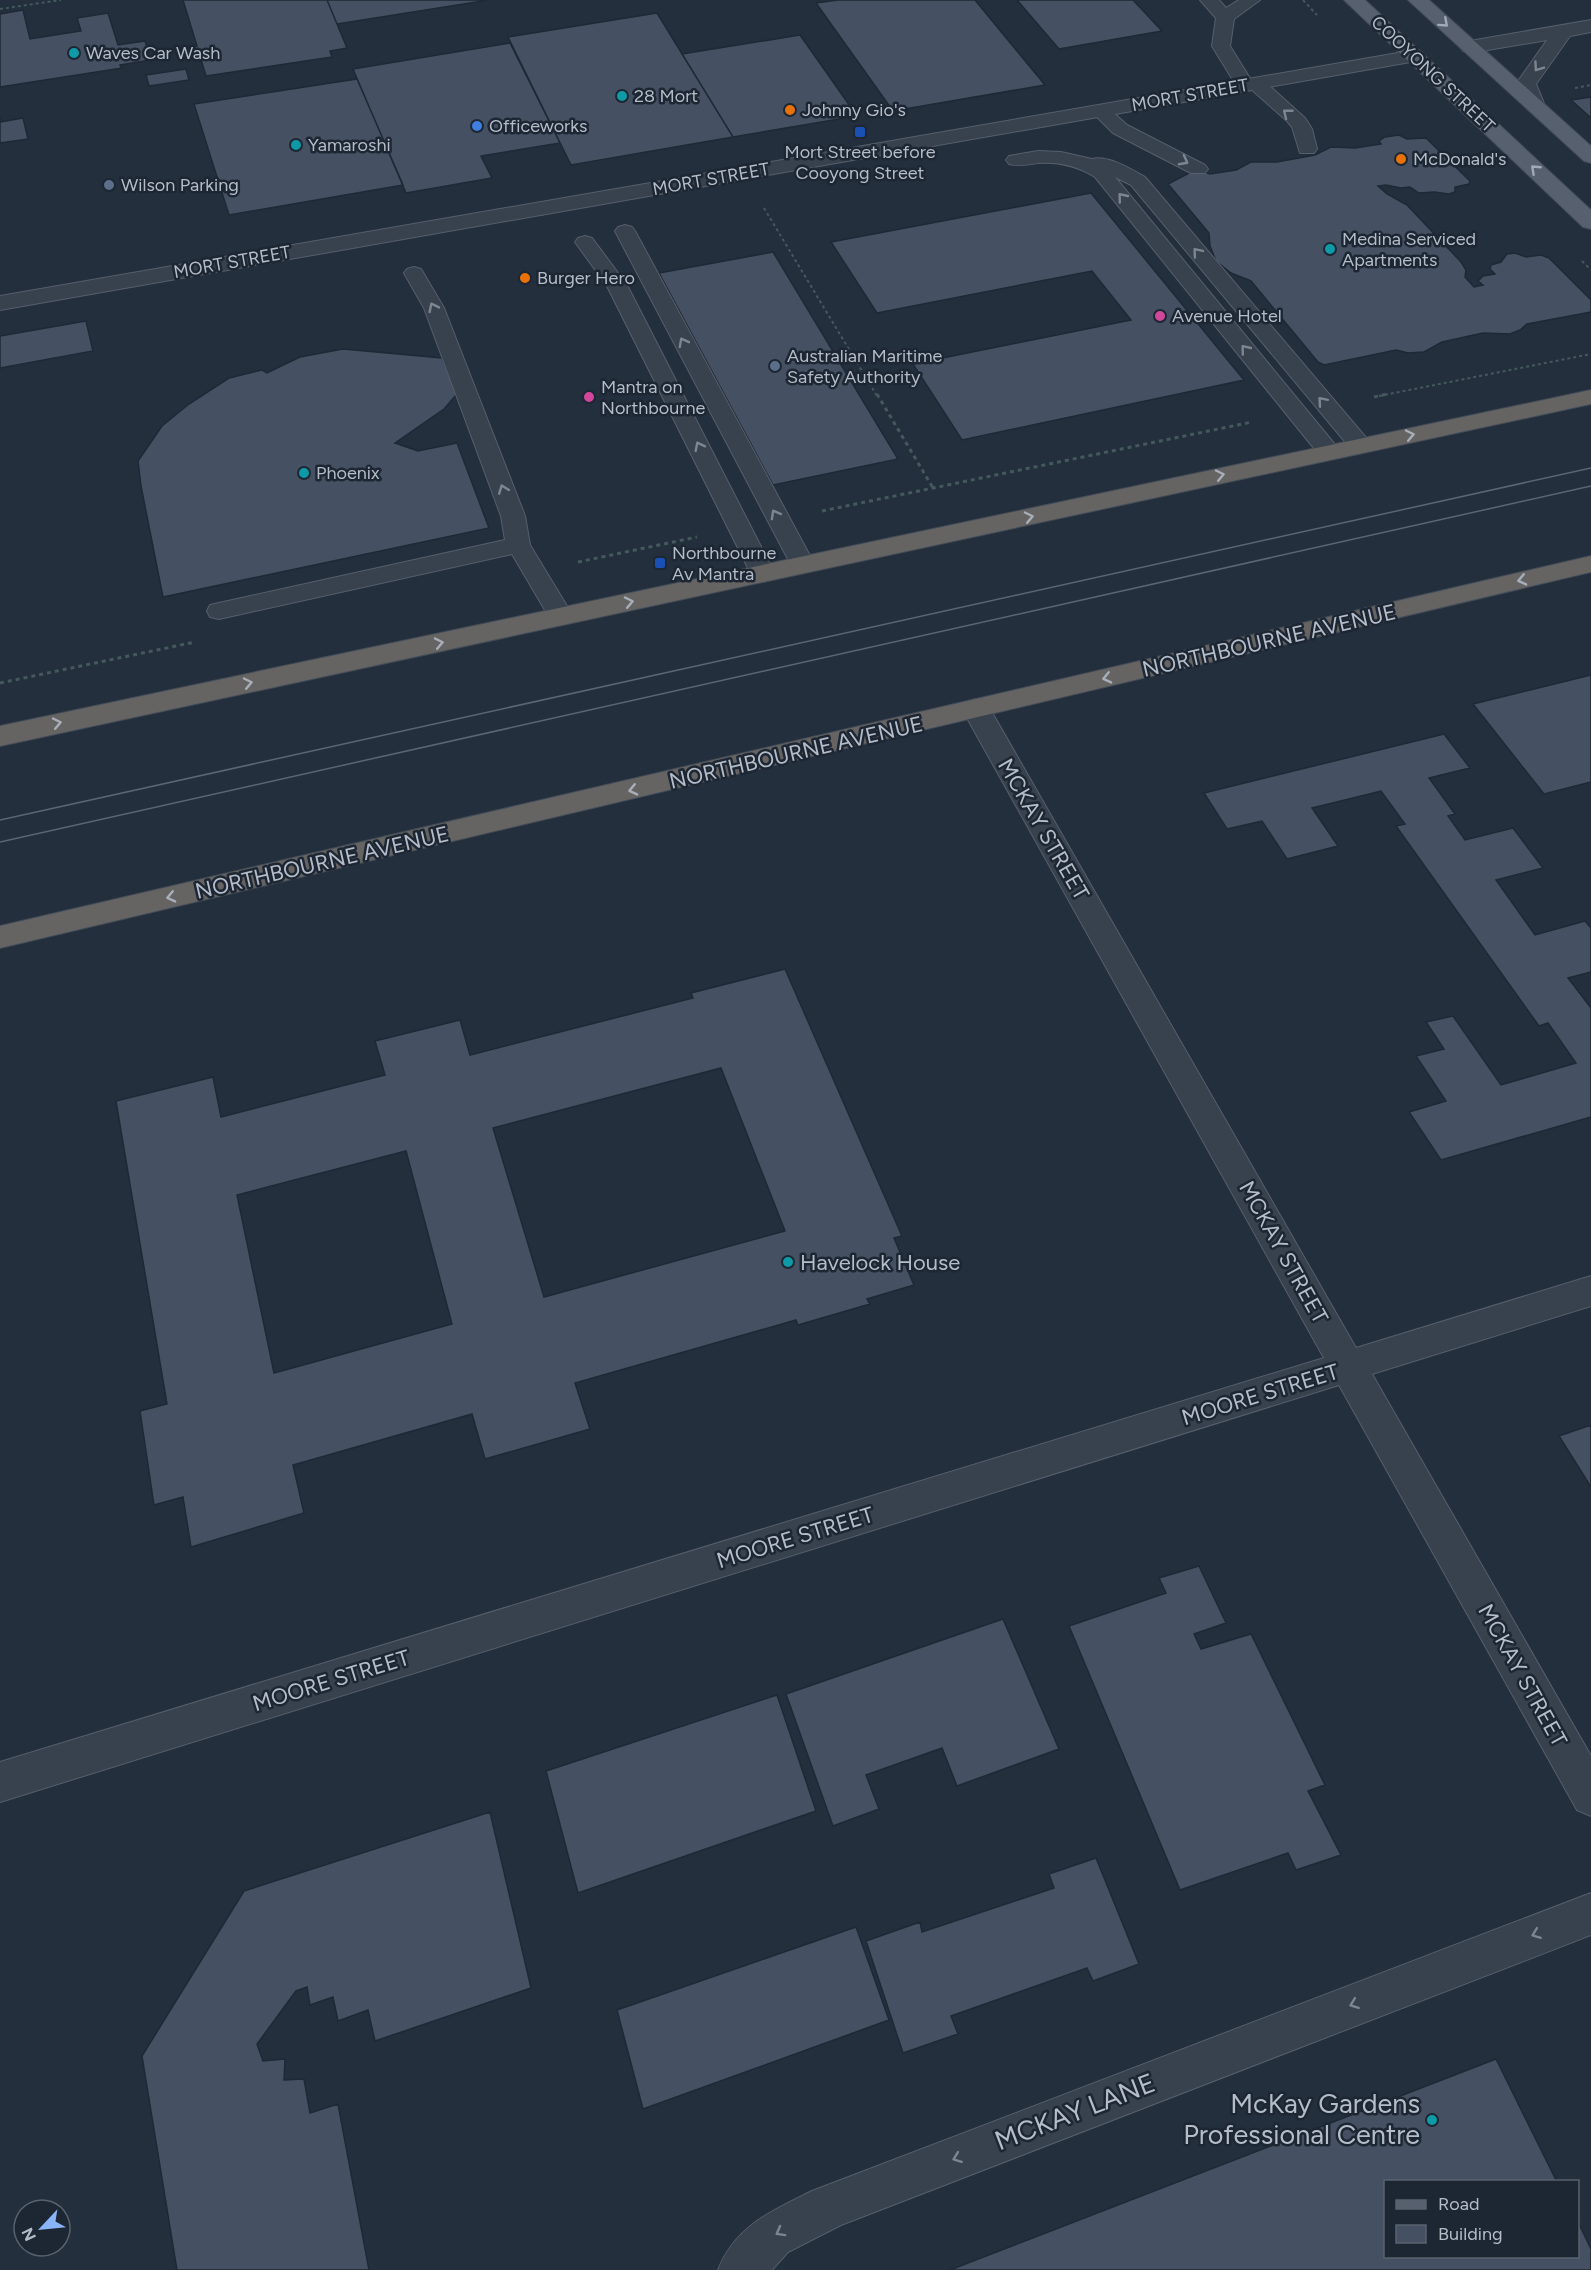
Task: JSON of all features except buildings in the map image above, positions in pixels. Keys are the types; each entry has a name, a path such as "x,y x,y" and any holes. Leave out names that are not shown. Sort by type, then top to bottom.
{"highway":[{"path":"0,736 1591,396"},
{"name":"NORTHBOURNE AVENUE","path":"0,937 1591,564"}],"main road":[{"name":"COOYONG STREET","path":"1354,0 1591,222"},
{"name":"COOYONG STREET","path":"1418,0 1591,157"},
{"name":"MORT STREET","path":"1415,57 1470,47"}],"street":[{"name":"MORT STREET","path":"1470,47 1591,26"},
{"path":"1534,106 1526,84 1563,31"},
{"name":"MORT STREET","path":"0,303 1415,57"},
{"name":"MCKAY STREET","path":"976,709 1591,1796"},
{"name":"MOORE STREET","path":"0,1782 1591,1291"},
{"name":"MCKAY LANE","path":"741,2270 772,2236 828,2207 1591,1914"}],"lane":[{"path":"1209,0 1225,16"},
{"path":"1225,16 1251,0"},
{"path":"1225,16 1221,46 1251,85 1298,121 1304,133 1307,149"},
{"path":"1100,111 1120,129 1198,169"},
{"path":"1016,160 1035,156 1076,160 1119,171 1138,181 1360,445"},
{"path":"1076,160 1092,165 1102,173 1329,452"},
{"path":"625,231 803,566"},
{"path":"585,242 618,285 763,574"},
{"path":"414,273 439,319 513,516 518,546 561,616"},
{"path":"219,611 518,546"}],"path":[{"path":"0,9 61,0"},
{"path":"742,173 933,488"}],"tram line":[{"path":"0,820 1591,468"},
{"path":"0,842 1591,486"}],"place":[{"name":"Waves Car Wash","path":"74,53"},
{"name":"28 Mort","path":"622,96"},
{"name":"Johnny Gio's","path":"790,110"},
{"name":"Officeworks","path":"477,126"},
{"name":"Mort Street before Cooyong Street","path":"860,132"},
{"name":"Yamaroshi","path":"296,145"},
{"name":"McDonald's","path":"1401,159"},
{"name":"Wilson Parking","path":"109,185"},
{"name":"Medina Serviced Apartments","path":"1330,249"},
{"name":"Burger Hero","path":"525,278"},
{"name":"Avenue Hotel","path":"1160,316"},
{"name":"Australian Maritime Safety Authority","path":"775,366"},
{"name":"Mantra on Northbourne","path":"589,397"},
{"name":"Phoenix","path":"304,473"},
{"name":"Northbourne Av Mantra","path":"660,563"},
{"name":"Havelock House","path":"788,1262"},
{"name":"McKay Gardens Professional Centre","path":"1432,2120"}]}
